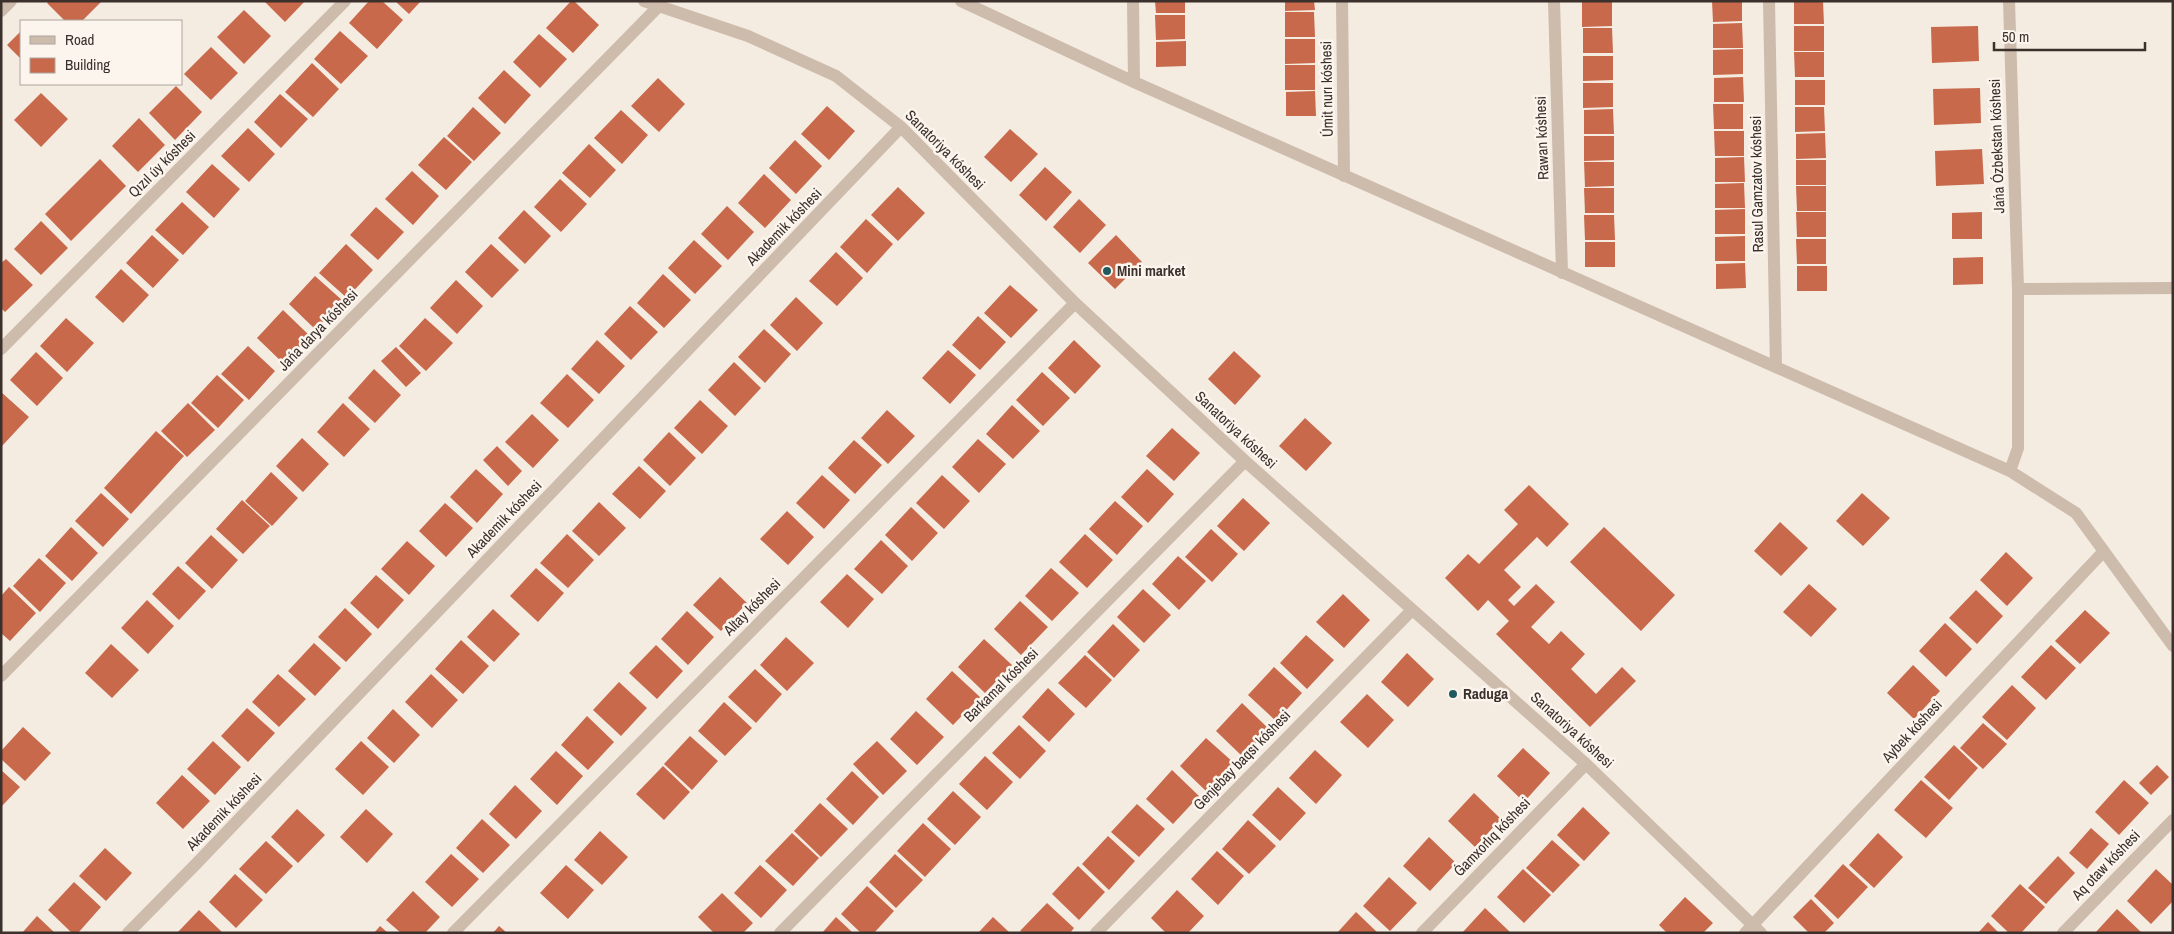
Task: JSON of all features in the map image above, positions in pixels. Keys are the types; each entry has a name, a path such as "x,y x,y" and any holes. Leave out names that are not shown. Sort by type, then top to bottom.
{"street":[{"path":"1,11 11,1"},
{"name":"Qızıl úy kóshesi","path":"1,349 345,1"},
{"name":"Sanatoriya kóshesi","path":"644,1 658,4 748,36 836,76 902,127 1075,303 1245,460 1586,764 1753,930"},
{"path":"961,1 1134,82 2010,471 2076,513 2173,646"},
{"path":"1133,1 1134,82"},
{"name":"Úmit nurı kóshesi","path":"1342,1 1344,176"},
{"name":"Rawan kóshesi","path":"1554,1 1562,273"},
{"name":"Rasul Gamzatov kóshesi","path":"1769,1 1776,366"},
{"name":"Jańa Ózbekstan kóshesi","path":"2009,1 2018,289 2018,448 2010,471"},
{"name":"Jańa darya kóshesi","path":"1,676 658,4"},
{"name":"Akademik kóshesi","path":"128,933 902,127"},
{"path":"2018,289 2173,288"},
{"name":"Altay kóshesi","path":"453,933 1075,303"},
{"name":"Barkamal kóshesi","path":"780,933 1245,460"},
{"name":"Aybek kóshesi","path":"1753,930 2104,551"},
{"name":"Genjebay baqsı kóshesi","path":"1096,933 1412,610"},
{"name":"Ǵamxorlıq kóshesi","path":"1422,933 1586,764"},
{"name":"Aq otaw kóshesi","path":"2063,933 2173,820"}],"building":[{"path":"49,1 101,2 83,20 64,20 47,3"},
{"path":"264,1 305,1 285,22"},
{"path":"369,1 382,1 403,20 377,49 349,23"},
{"path":"395,1 421,1 409,14"},
{"path":"571,1 574,1 599,25 573,53 546,28"},
{"path":"1155,1 1185,1 1185,13 1156,13"},
{"path":"1285,1 1314,1 1315,10 1285,11"},
{"path":"1712,1 1742,1 1742,21 1713,22"},
{"path":"1794,1 1823,1 1824,24 1794,24"},
{"path":"1582,2 1612,2 1612,26 1582,27"},
{"path":"244,10 271,36 244,64 217,37"},
{"path":"1285,12 1314,12 1315,37 1285,37"},
{"path":"1155,15 1185,15 1185,39 1156,40"},
{"path":"1742,23 1743,48 1713,48 1713,24"},
{"path":"1794,26 1824,26 1824,51 1794,51"},
{"path":"1978,26 1979,61 1932,63 1931,27"},
{"path":"1583,28 1612,28 1613,53 1583,53"},
{"path":"340,31 368,56 341,84 314,59"},
{"path":"20,32 20,58 7,45"},
{"path":"539,34 567,59 540,88 513,62"},
{"path":"1285,39 1315,39 1315,63 1285,64"},
{"path":"1186,41 1186,66 1156,67 1156,42"},
{"path":"211,47 238,73 211,100 184,74"},
{"path":"1743,49 1743,74 1713,75 1713,50"},
{"path":"1794,52 1824,52 1824,77 1795,77"},
{"path":"1583,56 1613,56 1613,80 1583,81"},
{"path":"312,63 339,89 313,117 285,92"},
{"path":"1285,65 1315,65 1315,90 1285,90"},
{"path":"504,70 531,95 505,124 478,98"},
{"path":"1743,77 1744,102 1714,102 1714,78"},
{"path":"658,78 685,104 659,132 631,106"},
{"path":"1795,80 1825,80 1825,105 1795,105"},
{"path":"1583,83 1613,83 1613,107 1583,108"},
{"path":"176,86 202,112 175,140 149,113"},
{"path":"1980,88 1981,123 1934,125 1933,89"},
{"path":"1315,91 1316,116 1286,116 1286,92"},
{"path":"41,93 68,119 41,147 14,120"},
{"path":"280,94 308,119 281,148 254,122"},
{"path":"1713,104 1743,104 1743,129 1714,129"},
{"path":"827,106 855,131 829,160 801,134"},
{"path":"473,107 501,133 474,161 447,136"},
{"path":"1795,107 1824,107 1825,131 1795,132"},
{"path":"1613,109 1614,134 1584,134 1584,110"},
{"path":"621,110 648,135 622,164 594,138"},
{"path":"139,118 165,145 138,172 112,146"},
{"path":"248,128 275,154 249,182 221,156"},
{"path":"1010,129 1038,154 1011,182 984,157"},
{"path":"1714,131 1744,131 1744,156 1715,156"},
{"path":"1825,133 1826,158 1796,159 1796,134"},
{"path":"1584,136 1614,136 1614,160 1584,161"},
{"path":"444,137 472,162 446,190 418,165"},
{"path":"795,140 822,166 796,194 769,168"},
{"path":"589,144 616,170 590,198 562,173"},
{"path":"1982,149 1984,184 1936,186 1935,151"},
{"path":"1744,157 1745,182 1715,182 1715,158"},
{"path":"100,159 126,186 71,241 45,214"},
{"path":"1796,160 1826,160 1826,185 1796,185"},
{"path":"1584,162 1614,162 1614,186 1585,187"},
{"path":"212,164 240,189 214,218 186,192"},
{"path":"1045,167 1072,192 1046,221 1019,195"},
{"path":"412,171 439,196 413,225 385,199"},
{"path":"764,174 791,200 765,228 738,203"},
{"path":"560,179 587,204 561,232 534,207"},
{"path":"1744,183 1745,208 1715,208 1715,184"},
{"path":"1796,186 1826,186 1826,211 1797,211"},
{"path":"898,187 925,213 898,241 871,215"},
{"path":"1584,188 1614,188 1614,213 1585,213"},
{"path":"1079,199 1106,225 1080,253 1053,227"},
{"path":"182,202 209,227 183,255 155,230"},
{"path":"727,206 754,232 728,260 701,234"},
{"path":"376,207 404,232 378,260 350,235"},
{"path":"1745,209 1745,234 1715,234 1715,210"},
{"path":"524,210 551,236 525,264 498,238"},
{"path":"1796,212 1826,212 1826,237 1797,237"},
{"path":"1982,212 1982,239 1952,239 1952,213"},
{"path":"1584,215 1614,215 1615,240 1585,240"},
{"path":"866,219 893,244 867,273 840,247"},
{"path":"41,221 68,248 41,275 14,249"},
{"path":"152,235 179,260 153,288 126,263"},
{"path":"1116,235 1142,262 1115,289 1088,263"},
{"path":"1745,236 1745,261 1715,261 1715,237"},
{"path":"1796,239 1826,239 1826,264 1797,264"},
{"path":"694,240 722,266 695,294 668,268"},
{"path":"1585,242 1615,242 1615,267 1585,267"},
{"path":"346,244 373,270 347,298 319,273"},
{"path":"491,244 519,270 492,298 465,272"},
{"path":"836,252 863,278 837,306 809,281"},
{"path":"1983,257 1983,284 1953,285 1953,258"},
{"path":"6,259 33,285 5,312 1,308 1,263"},
{"path":"1745,263 1746,288 1716,289 1716,264"},
{"path":"1797,266 1827,266 1827,291 1797,291"},
{"path":"121,269 149,295 123,323 95,297"},
{"path":"663,274 691,300 664,328 637,303"},
{"path":"315,276 343,301 316,330 289,304"},
{"path":"456,280 483,306 457,334 430,308"},
{"path":"1010,285 1038,310 1011,338 984,313"},
{"path":"796,297 823,323 797,351 770,325"},
{"path":"630,306 658,332 631,360 604,334"},
{"path":"283,310 310,336 284,364 257,338"},
{"path":"978,316 1006,342 980,370 952,345"},
{"path":"66,318 94,343 67,372 40,346"},
{"path":"425,318 453,343 426,371 399,346"},
{"path":"764,329 791,354 765,383 738,357"},
{"path":"597,340 625,366 599,394 571,369"},
{"path":"1074,340 1101,366 1075,394 1048,368"},
{"path":"248,346 275,371 249,400 221,374"},
{"path":"396,347 421,373 406,387 381,361"},
{"path":"948,350 976,375 950,404 922,378"},
{"path":"1234,351 1261,376 1235,405 1208,379"},
{"path":"36,352 63,378 37,406 10,380"},
{"path":"734,362 761,388 735,416 708,390"},
{"path":"374,369 401,395 375,423 348,398"},
{"path":"1042,372 1070,398 1043,426 1016,400"},
{"path":"567,374 594,400 568,428 540,403"},
{"path":"217,375 244,400 218,428 191,403"},
{"path":"1,392 29,417 2,446 1,444"},
{"path":"700,400 728,426 702,454 674,428"},
{"path":"188,403 215,430 187,457 161,431"},
{"path":"343,403 370,429 344,457 317,432"},
{"path":"1012,405 1040,431 1013,459 986,434"},
{"path":"887,410 915,436 888,464 861,438"},
{"path":"532,414 559,440 533,468 505,442"},
{"path":"1305,418 1332,443 1306,471 1279,446"},
{"path":"1172,428 1200,453 1174,481 1146,456"},
{"path":"156,431 184,456 131,514 104,488"},
{"path":"669,432 696,458 670,486 643,460"},
{"path":"302,438 329,464 303,492 276,466"},
{"path":"978,439 1006,464 979,493 952,467"},
{"path":"854,440 882,465 855,494 828,468"},
{"path":"497,446 522,471 508,486 483,460"},
{"path":"639,466 666,491 640,519 612,494"},
{"path":"476,469 503,494 477,523 450,497"},
{"path":"1147,469 1174,494 1148,523 1121,497"},
{"path":"271,472 298,498 272,526 245,501"},
{"path":"822,475 850,500 824,529 796,503"},
{"path":"942,475 970,501 944,529 916,503"},
{"path":"1529,485 1569,524 1547,547 1537,537 1504,570 1521,587 1508,600 1514,606 1536,584 1555,602 1531,627 1549,644 1561,631 1585,654 1571,669 1596,694 1622,667 1636,681 1590,727 1496,634 1509,621 1488,600 1478,611 1445,578 1468,554 1479,564 1518,524 1504,510"},
{"path":"101,493 129,519 103,547 75,521"},
{"path":"1862,493 1890,518 1863,546 1836,521"},
{"path":"1243,498 1270,523 1244,551 1217,526"},
{"path":"242,500 270,526 243,554 216,529"},
{"path":"1115,501 1143,526 1117,555 1089,529"},
{"path":"599,502 626,528 599,556 572,531"},
{"path":"445,503 473,528 446,557 419,531"},
{"path":"911,507 938,533 912,561 885,535"},
{"path":"787,511 814,537 788,565 760,539"},
{"path":"1780,522 1808,548 1781,576 1754,551"},
{"path":"71,527 98,553 72,581 45,556"},
{"path":"1604,527 1675,595 1641,631 1570,562"},
{"path":"1211,529 1238,554 1212,582 1185,557"},
{"path":"567,534 594,560 568,588 540,563"},
{"path":"1085,534 1113,560 1087,588 1059,562"},
{"path":"211,535 238,560 212,589 185,563"},
{"path":"881,540 908,566 882,594 854,569"},
{"path":"407,541 435,566 409,595 381,569"},
{"path":"2006,552 2033,578 2007,606 1980,580"},
{"path":"1178,556 1206,581 1179,610 1152,584"},
{"path":"39,558 66,583 40,612 13,586"},
{"path":"178,566 206,591 179,620 152,594"},
{"path":"536,568 564,593 538,622 510,596"},
{"path":"1051,568 1079,593 1052,621 1025,596"},
{"path":"847,574 874,599 848,628 820,602"},
{"path":"376,575 404,600 378,629 350,603"},
{"path":"720,577 747,603 721,631 693,605"},
{"path":"1809,584 1837,609 1811,637 1783,612"},
{"path":"9,587 36,613 10,641 1,633 1,596"},
{"path":"1143,589 1171,615 1144,643 1117,617"},
{"path":"1976,590 2003,616 1977,644 1949,618"},
{"path":"1343,594 1370,620 1344,648 1316,622"},
{"path":"147,600 174,626 148,654 121,628"},
{"path":"1020,601 1048,627 1021,655 994,629"},
{"path":"345,608 372,634 346,662 318,637"},
{"path":"493,609 520,634 494,662 467,637"},
{"path":"2085,610 2110,633 2080,664 2055,641"},
{"path":"687,611 714,637 688,665 661,639"},
{"path":"1945,623 1972,649 1946,677 1919,651"},
{"path":"1113,624 1140,650 1114,678 1087,652"},
{"path":"1306,635 1334,660 1307,689 1280,663"},
{"path":"786,637 814,663 787,691 760,665"},
{"path":"984,639 1012,665 985,693 958,667"},
{"path":"461,640 489,666 463,694 435,669"},
{"path":"314,643 341,668 315,696 288,671"},
{"path":"111,644 139,670 112,698 85,673"},
{"path":"656,645 683,671 657,699 629,673"},
{"path":"2051,645 2076,668 2046,700 2021,677"},
{"path":"1407,653 1434,679 1408,707 1381,682"},
{"path":"1085,655 1112,680 1086,708 1058,683"},
{"path":"1913,665 1940,691 1914,719 1887,693"},
{"path":"1274,667 1302,693 1276,721 1248,695"},
{"path":"755,669 782,694 756,723 728,697"},
{"path":"952,671 980,697 953,725 926,699"},
{"path":"278,674 306,699 279,727 252,702"},
{"path":"431,674 458,700 432,728 405,702"},
{"path":"619,682 647,708 621,736 593,710"},
{"path":"2012,685 2036,708 2007,740 1982,717"},
{"path":"1048,688 1075,714 1049,742 1022,717"},
{"path":"1367,694 1394,720 1368,748 1340,722"},
{"path":"724,702 752,728 725,756 698,731"},
{"path":"1242,703 1269,729 1243,757 1216,731"},
{"path":"247,708 275,733 248,762 221,736"},
{"path":"393,709 420,735 394,763 367,738"},
{"path":"916,711 944,737 917,765 890,739"},
{"path":"587,716 614,742 588,770 561,745"},
{"path":"1983,723 2007,744 1983,769 1960,748"},
{"path":"1019,725 1046,751 1020,779 992,753"},
{"path":"23,727 51,753 25,781 1,759 1,751"},
{"path":"690,736 718,761 692,790 664,764"},
{"path":"1206,738 1234,763 1207,792 1180,766"},
{"path":"213,741 241,767 215,795 187,769"},
{"path":"361,741 389,767 363,795 335,769"},
{"path":"877,741 907,771 883,795 853,764"},
{"path":"1954,745 1978,768 1949,800 1924,777"},
{"path":"1523,748 1550,773 1524,802 1497,776"},
{"path":"1315,750 1342,775 1316,804 1289,778"},
{"path":"556,751 583,776 557,805 530,779"},
{"path":"985,756 1013,782 987,810 959,784"},
{"path":"2157,765 2169,777 2151,795 2139,783"},
{"path":"663,766 690,792 664,820 636,794"},
{"path":"1,770 20,787 1,807"},
{"path":"1172,770 1199,796 1173,824 1146,799"},
{"path":"852,771 879,797 853,825 826,799"},
{"path":"182,775 210,801 183,829 156,803"},
{"path":"1921,780 1953,808 1926,838 1894,810"},
{"path":"2124,780 2149,803 2119,835 2095,812"},
{"path":"515,785 542,811 516,839 489,814"},
{"path":"1278,787 1306,813 1280,841 1252,815"},
{"path":"953,791 981,817 955,845 927,819"},
{"path":"1474,793 1501,819 1475,847 1448,821"},
{"path":"820,803 848,829 821,857 794,831"},
{"path":"1137,804 1165,829 1139,857 1111,832"},
{"path":"1583,807 1610,833 1584,861 1557,835"},
{"path":"297,809 325,835 298,863 271,837"},
{"path":"366,809 393,834 367,863 340,837"},
{"path":"482,819 510,845 483,873 456,848"},
{"path":"1248,820 1276,846 1249,874 1222,849"},
{"path":"923,823 951,849 925,877 897,851"},
{"path":"2091,828 2109,844 2087,869 2069,853"},
{"path":"600,831 628,857 602,885 574,860"},
{"path":"792,833 819,858 793,886 765,861"},
{"path":"1878,833 1903,857 1874,888 1849,865"},
{"path":"1108,836 1135,861 1109,890 1082,864"},
{"path":"1429,837 1456,863 1430,891 1403,866"},
{"path":"1552,840 1580,865 1553,893 1526,868"},
{"path":"266,841 293,866 266,894 239,869"},
{"path":"105,848 132,873 106,901 79,876"},
{"path":"1217,851 1244,876 1218,905 1191,879"},
{"path":"451,854 479,879 452,907 425,882"},
{"path":"895,854 923,880 896,908 869,882"},
{"path":"2058,856 2075,873 2046,904 2028,888"},
{"path":"1843,864 1868,887 1838,919 1814,896"},
{"path":"566,865 594,890 568,919 540,893"},
{"path":"760,865 787,890 761,918 734,893"},
{"path":"1078,866 1105,892 1079,920 1052,894"},
{"path":"1523,869 1551,895 1524,923 1497,897"},
{"path":"2156,869 2173,885 2173,901 2151,924 2127,901"},
{"path":"235,874 263,900 236,928 209,902"},
{"path":"1389,877 1417,903 1390,931 1363,906"},
{"path":"74,882 101,907 78,933 72,933 48,910"},
{"path":"2020,884 2045,907 2021,933 2009,933 1991,916"},
{"path":"867,886 894,911 874,933 861,933 841,914"},
{"path":"1177,890 1204,916 1188,933 1166,933 1151,918"},
{"path":"413,891 440,917 425,933 401,933 386,920"},
{"path":"722,893 753,923 743,933 714,933 698,917"},
{"path":"1685,897 1713,923 1703,933 1667,933 1659,925"},
{"path":"1811,899 1834,923 1824,933 1809,933 1793,917"},
{"path":"1047,903 1074,928 1070,933 1023,933 1020,931"},
{"path":"1485,908 1511,933 1462,933"},
{"path":"2117,909 2142,933 2095,933"},
{"path":"199,910 223,933 177,933"},
{"path":"1356,912 1378,933 1337,933"},
{"path":"37,916 55,933 22,933"},
{"path":"836,917 853,933 822,933"},
{"path":"993,917 1010,933 978,933"},
{"path":"1988,922 1999,933 1978,933"},
{"path":"380,926 388,933 374,933"},
{"path":"499,926 507,933 493,933"}],"place":[{"name":"Mini market","path":"1107,271"},
{"name":"Raduga","path":"1453,694"}]}
